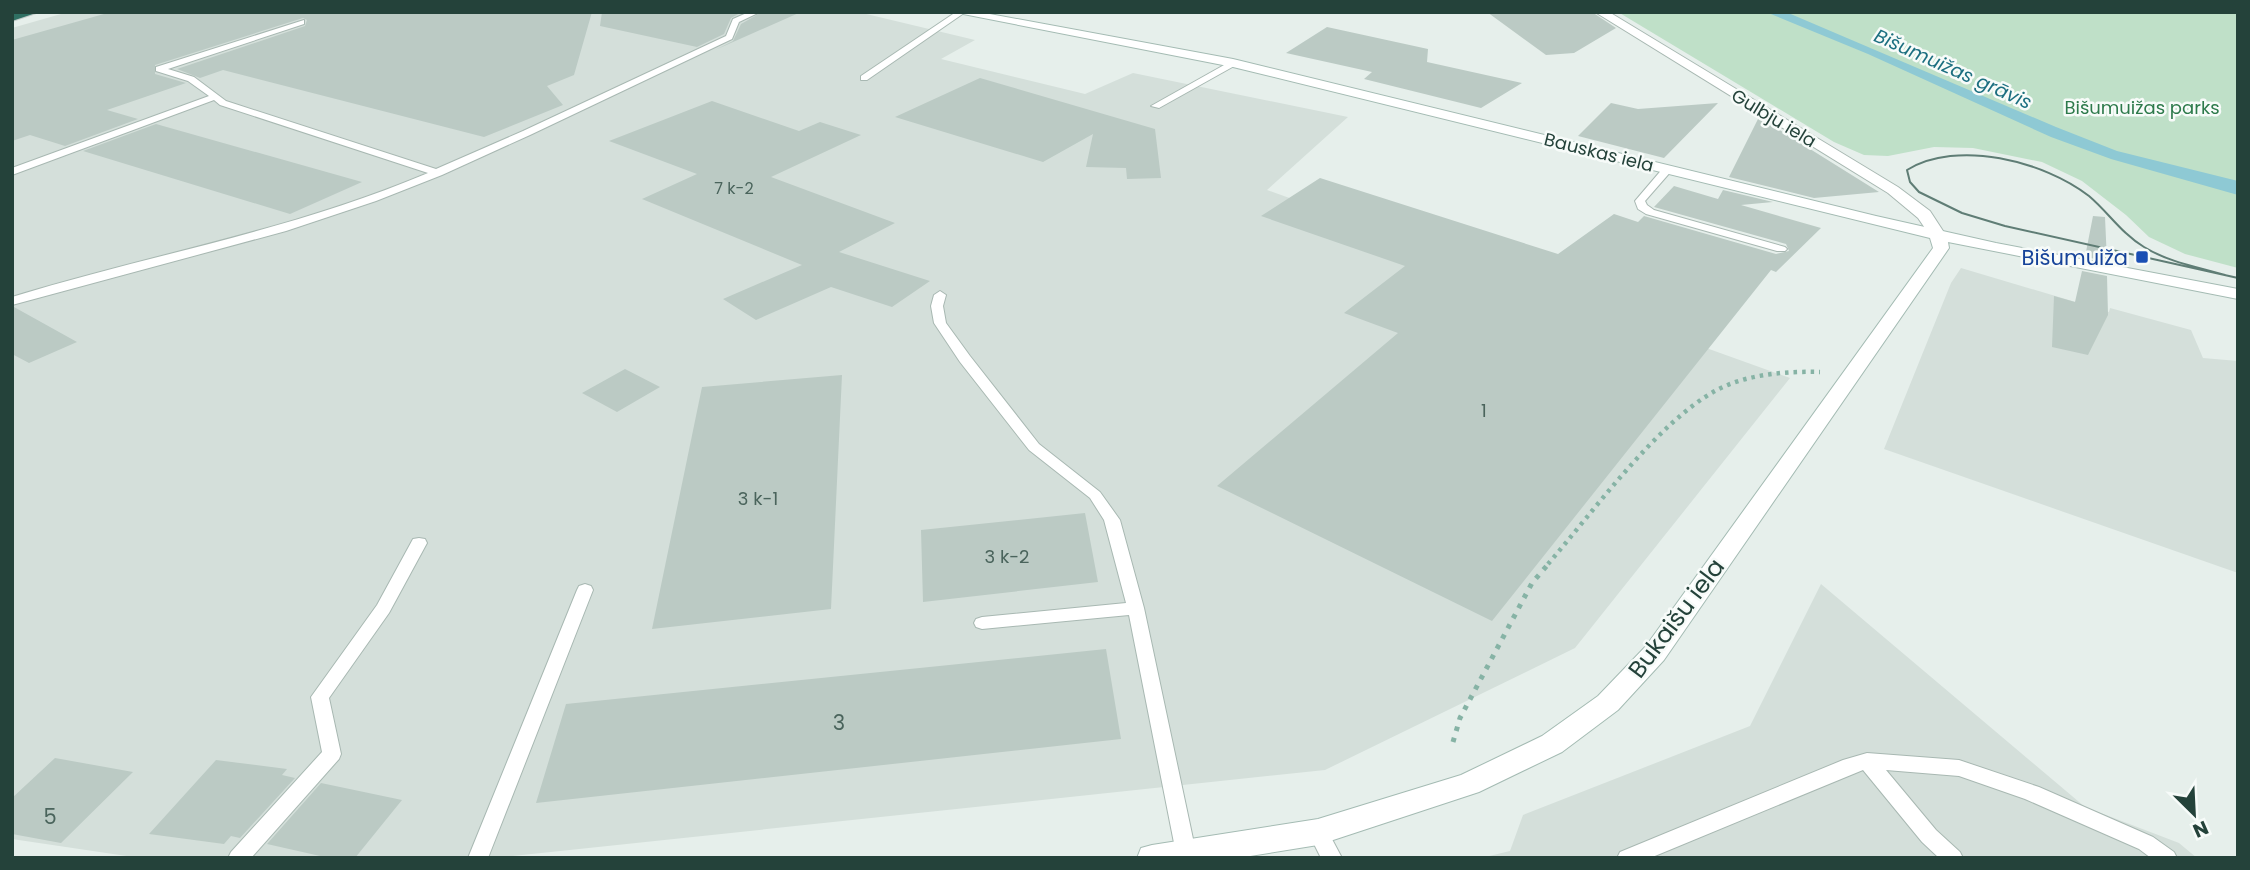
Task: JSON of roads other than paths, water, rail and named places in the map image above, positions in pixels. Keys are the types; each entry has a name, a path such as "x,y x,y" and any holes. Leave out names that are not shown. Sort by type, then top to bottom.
{"highway":[{"path":"12,18 33,12"}],"street":[{"name":"Bauskas iela","path":"960,12 1233,63 1876,221 2238,294"},
{"name":"Gulbju iela","path":"1601,12 1893,190 1933,224 1937,234"},
{"name":"Bukaišu iela","path":"1152,858 1318,832 1469,784 1552,744 1608,703 1655,653 1941,248 1937,234"}],"lane":[{"path":"12,301 73,282 318,218 438,173 729,37 736,21 756,12"},
{"path":"864,78 960,12"},
{"path":"301,22 159,69 191,79 223,103 438,173"},
{"path":"1156,106 1233,63"},
{"path":"12,172 215,97"},
{"path":"1668,169 1644,194 1640,201 1642,207 1650,212 1781,249"},
{"path":"940,295 937,306 940,323 965,359 1034,447 1095,495 1112,520 1136,608 1186,853"},
{"path":"238,858 332,754 320,697 383,609 419,543"},
{"path":"478,858 585,590"},
{"path":"982,623 1136,608"},
{"path":"1627,858 1850,765 1867,761 1959,768 2032,793 2146,843 2167,858"},
{"path":"1867,761 1929,836 1953,858"},
{"path":"1318,832 1332,858"}],"water":[{"path":"1766,12 1786,12 2117,151 2238,181 2238,195 2111,159 2051,137 1868,54"}],"tram line":[{"path":"2225,275 2183,264 2153,252 2129,236 2089,196 2049,173 2025,164 1975,155 1950,156 1927,161 1907,170 1910,182 1919,192 1962,213 2005,226 2238,278"}],"place":[{"name":"Bišumuiža","path":"2142,257"}],"water label":[{"name":"Bišumuižas grāvis","path":"1953,69"}],"park label":[{"name":"Bišumuižas parks","path":"2142,107"}]}
